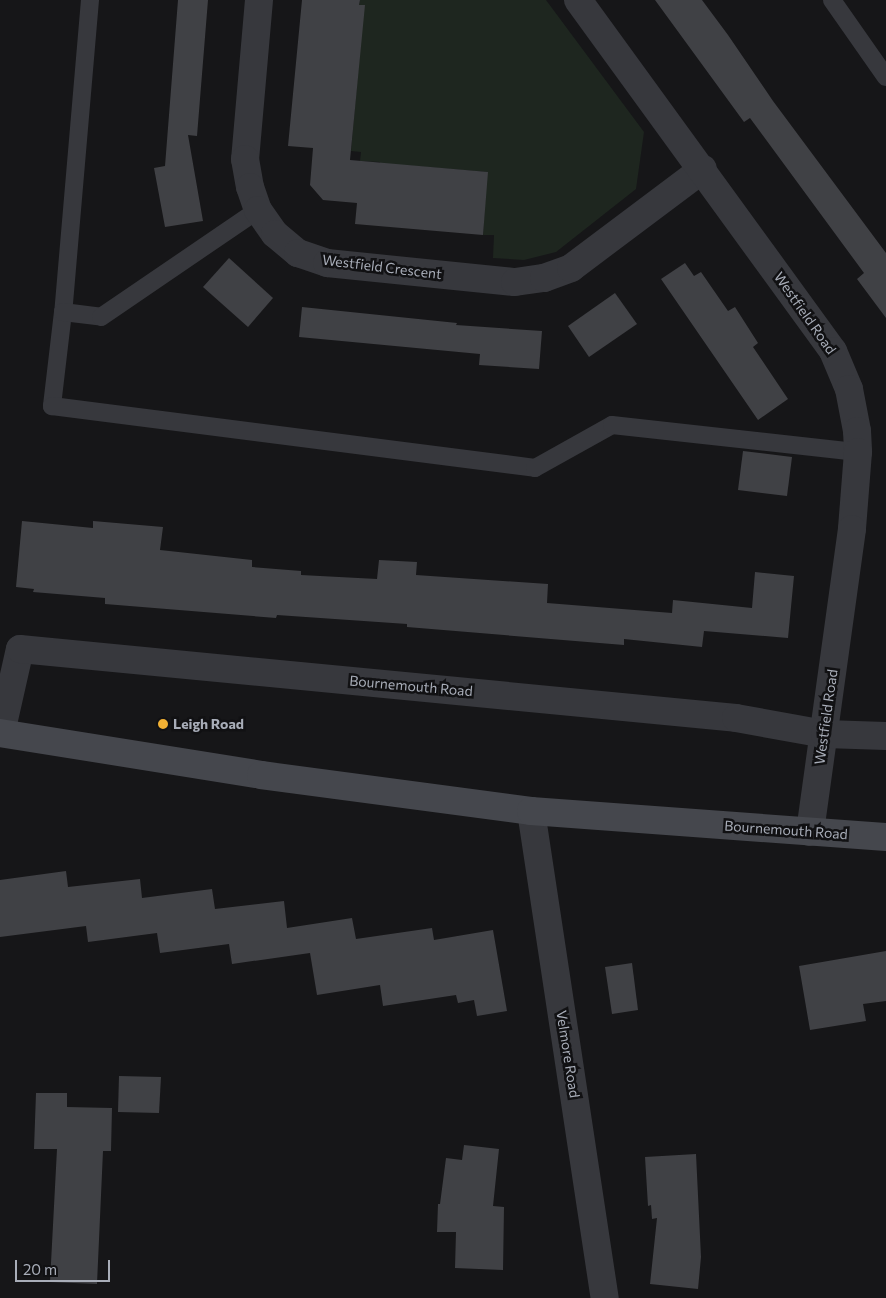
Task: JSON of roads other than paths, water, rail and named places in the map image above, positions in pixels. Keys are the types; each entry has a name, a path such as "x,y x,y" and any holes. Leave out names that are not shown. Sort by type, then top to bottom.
{"street":[{"name":"Westfield Crescent","path":"259,0 245,159 250,187 258,210 276,234 298,253 327,263 515,282 544,278 571,268 703,169"},
{"name":"Westfield Road","path":"578,0 703,169 833,350 849,389 857,431 858,452 852,528 810,832"},
{"name":"Bournemouth Road","path":"886,736 824,734 736,718 20,649 1,733 261,775 531,811 886,837"},
{"name":"Velmore Road","path":"531,811 605,1298"}],"lane":[{"path":"90,0 63,312 52,406 535,468 612,425 858,452"},
{"path":"832,0 883,67"},
{"path":"63,312 101,316 258,210"}],"place":[{"name":"Leigh Road","path":"163,724"}]}
